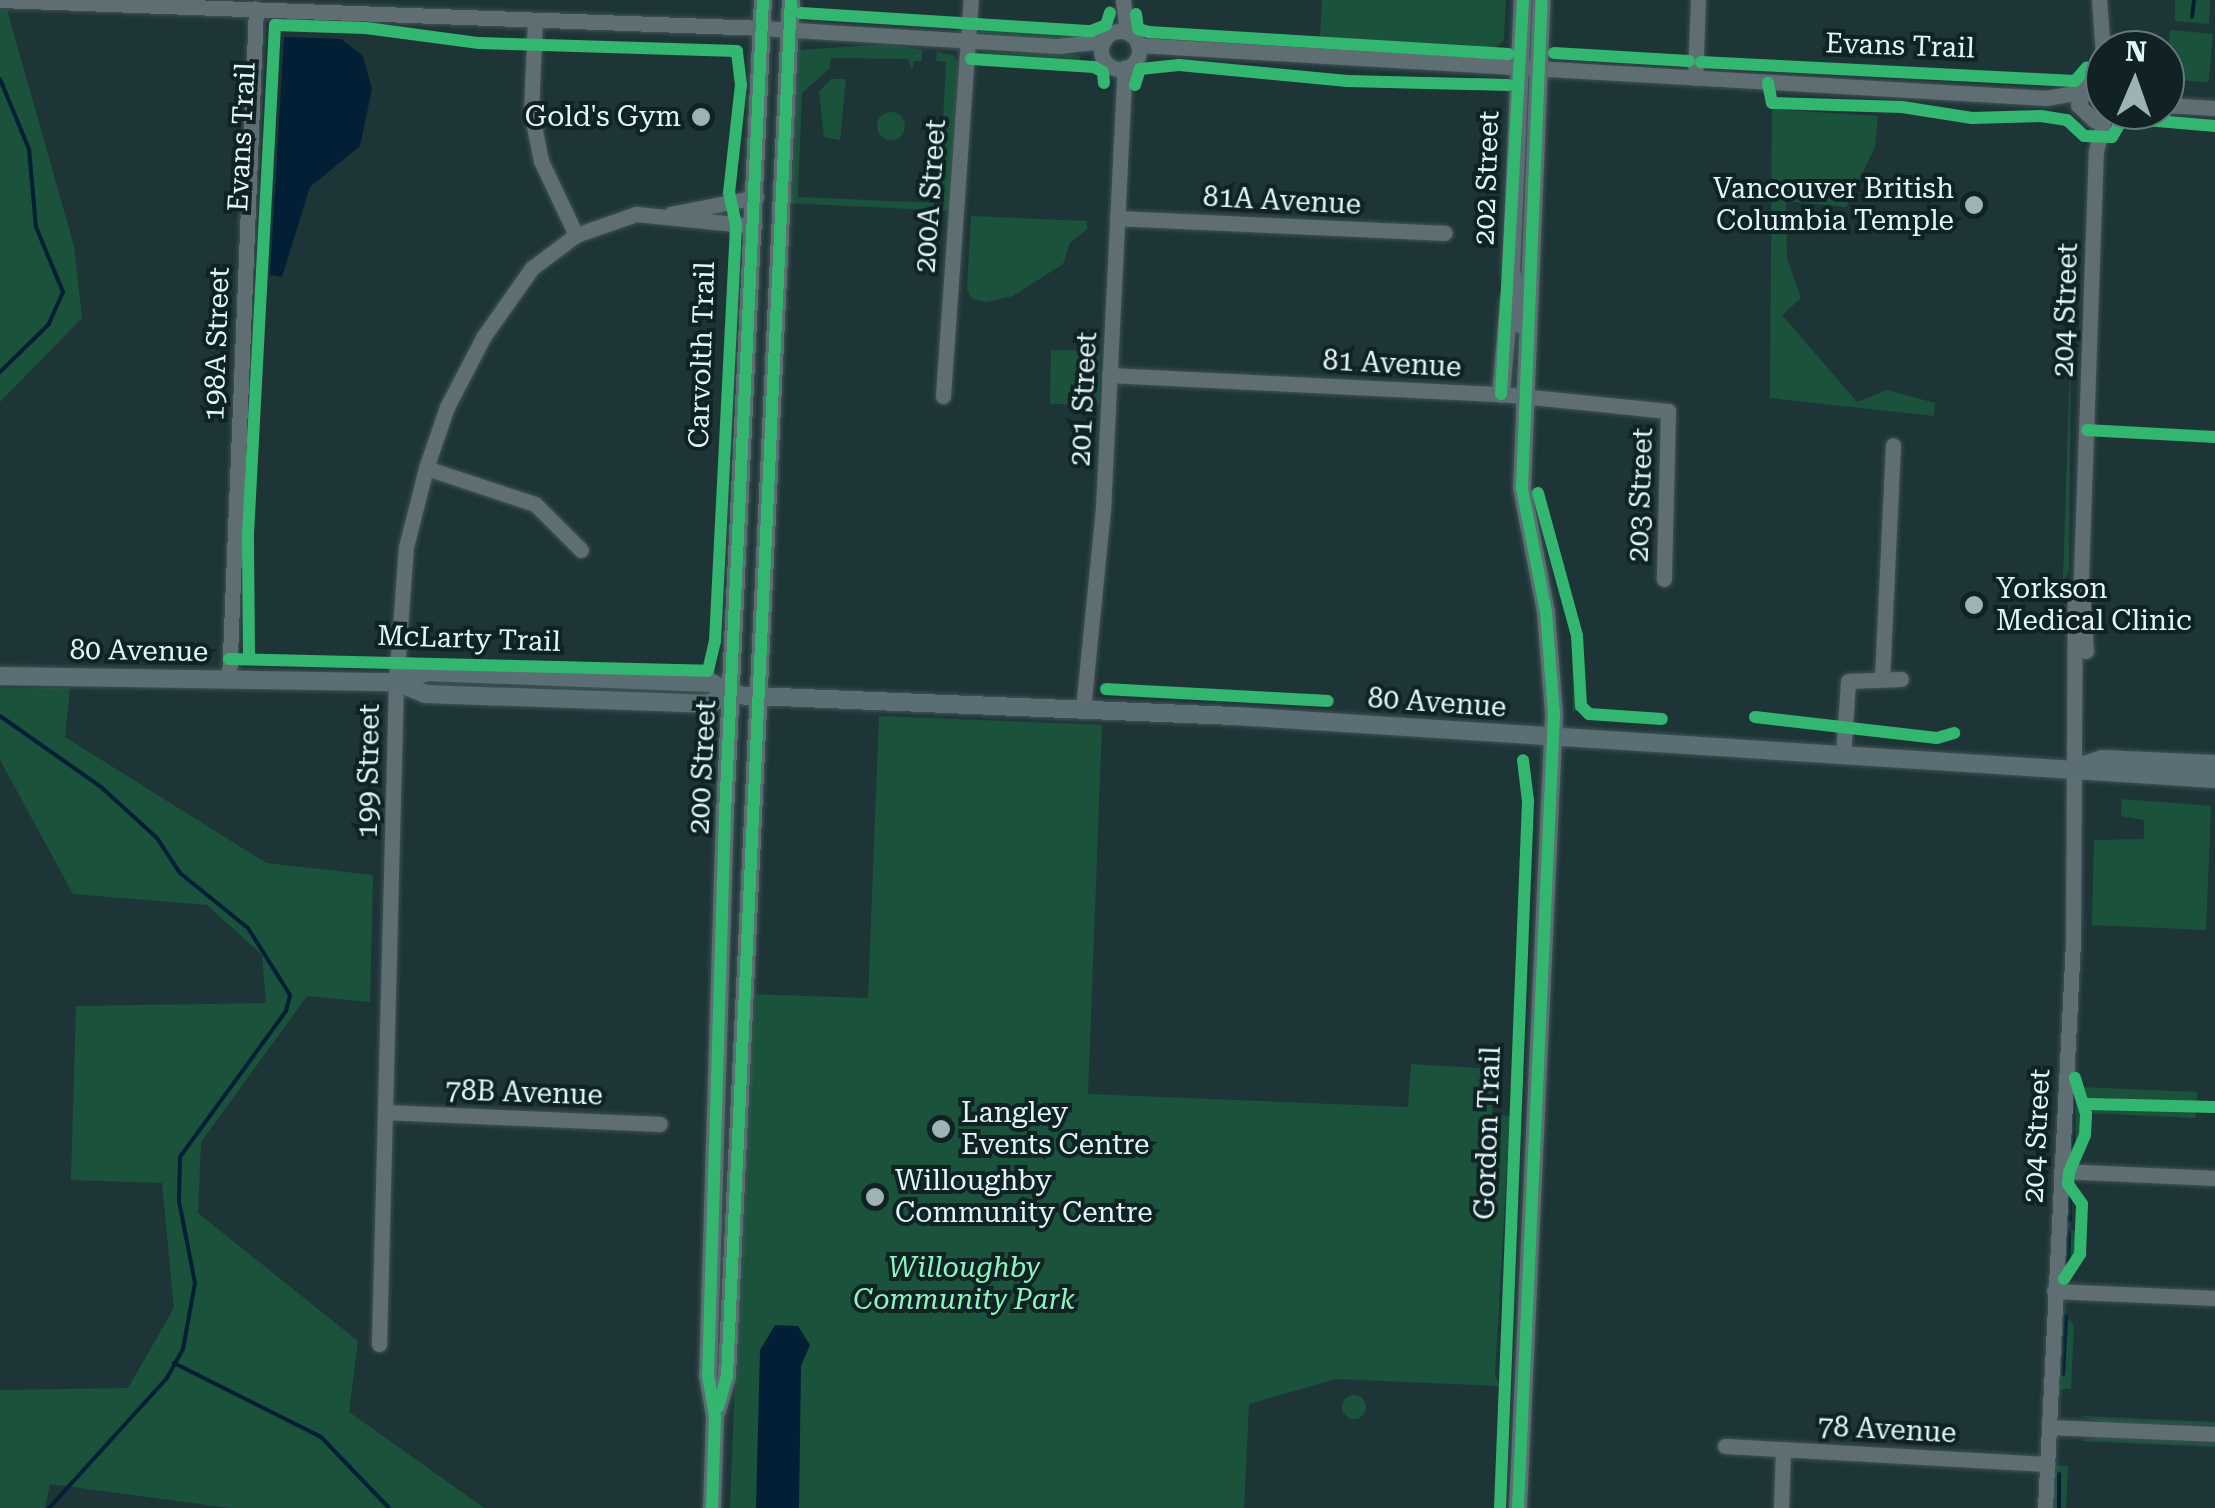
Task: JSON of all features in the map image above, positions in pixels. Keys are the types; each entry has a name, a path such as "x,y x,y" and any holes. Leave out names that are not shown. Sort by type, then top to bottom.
{"main road":[{"name":"200 Street","path":"712,1508 715,1416 708,1376 732,695 764,0"},
{"name":"200 Street","path":"715,1416 726,1376 792,0"},
{"name":"202 Street","path":"1518,1508 1554,739 1548,624 1523,508 1529,70 1523,0"},
{"name":"202 Street","path":"1526,357 1511,270 1529,70 1542,0"},
{"path":"1501,394 1511,270"},
{"name":"80 Avenue","path":"0,676 396,682 426,672 712,684 732,695 756,697 1083,709 2077,767 2215,779"},
{"name":"80 Avenue","path":"2077,767 2102,759 2215,764"}],"street":[{"path":"0,0 762,28 1058,46 1124,59 1164,50 2046,98 2085,108"},
{"name":"200A Street","path":"942,396 971,0"},
{"path":"1694,78 1698,0"},
{"path":"1123,2 1115,35 1124,59"},
{"path":"2098,30 2099,4"},
{"name":"198A Street","path":"228,680 256,9"},
{"path":"534,20 531,111 541,161 576,234 636,214 672,214 754,226"},
{"path":"1058,46 1115,35"},
{"path":"1115,35 1124,59"},
{"name":"201 Street","path":"1083,709 1110,375 1124,59"},
{"path":"2046,98 2085,88"},
{"path":"2185,106 2215,108"},
{"name":"204 Street","path":"2045,1508 2077,767 2085,745 2087,671 2081,590 2100,130"},
{"path":"672,214 756,197"},
{"name":"81A Avenue","path":"1117,218 1445,233"},
{"name":"199 Street","path":"379,1344 396,682 406,546 447,406 484,336 532,268 576,234"},
{"name":"81 Avenue","path":"1110,375 1525,395 1584,401 1592,408 1668,411"},
{"name":"203 Street","path":"1664,579 1668,411"},
{"path":"1882,678 1893,445"},
{"path":"426,468 535,504 581,550"},
{"path":"1843,755 1844,687 1863,678 1901,679"},
{"name":"78B Avenue","path":"386,1112 660,1124"},
{"path":"2061,1171 2215,1178"},
{"path":"2054,1291 2215,1298"},
{"path":"2048,1427 2215,1434"},
{"name":"78 Avenue","path":"1725,1446 2047,1464"},
{"path":"1781,1508 1783,1450"}],"green space":[{"path":"1322,0 1506,0 1504,40 1490,53 1320,37"},
{"path":"2175,0 2210,0 2209,24 2175,21"},
{"path":"0,10 7,10 74,246 82,318 0,402"},
{"path":"980,27 1081,33 1079,40 1052,40 980,33"},
{"path":"2185,31 2213,34 2209,83 2185,80"},
{"path":"892,44 922,50 922,61 914,61 912,70 908,59 831,58 830,68 802,93 798,197 939,203 946,62 936,61 937,52 953,55 958,63 951,211 787,203 797,50"},
{"path":"984,52 1081,56 1078,63 1023,64 974,56"},
{"path":"831,79 846,79 840,140 824,137 819,92"},
{"path":"1772,109 1878,116 1875,147 1846,207 1786,201 1787,259 1801,298 1782,315 1857,402 1887,390 1935,403 1934,416 1770,398"},
{"path":"891,112 901,116 905,126 901,136 891,140 881,136 877,126 881,116"},
{"path":"971,216 1087,221 1087,229 1070,243 1063,264 1013,296 986,302 972,299 967,289"},
{"path":"2071,328 2069,571 2063,582 2063,580"},
{"path":"1051,350 1100,351 1099,405 1050,404"},
{"path":"1558,577 1575,640 1579,709 1573,712 1572,634"},
{"path":"0,688 70,688 65,737 266,863 373,875 370,1002 307,996 201,1142 198,1213 358,1341 349,1412 484,1508 230,1508 50,1484 45,1508 0,1508 0,1390 128,1388 174,1308 162,1183 71,1180 76,1006 266,1003 262,955 207,905 73,894 0,760"},
{"name":"Willoughby Community Park","path":"879,716 1102,725 1088,1094 1408,1107 1411,1064 1495,1069 1492,1114 1510,1116 1495,1375 1500,1386 1336,1379 1249,1404 1244,1508 730,1508 750,994 868,998"},
{"path":"2122,799 2211,806 2206,930 2092,925 2094,840 2144,839 2144,820 2121,816"},
{"path":"2071,1087 2082,1104 2083,1132 2069,1154"},
{"path":"2081,1087 2197,1092 2197,1101 2086,1099"},
{"path":"2098,1104 2170,1110 2197,1107 2195,1118 2088,1113"},
{"path":"2064,1230 2077,1231 2077,1252 2061,1275"},
{"path":"2060,1308 2074,1326 2071,1389 2058,1389"},
{"path":"1354,1395 1366,1407 1354,1419 1342,1407"},
{"path":"2081,1416 2215,1422 2215,1425 2102,1423"},
{"path":"2100,1435 2215,1444 2215,1447 2081,1441"},
{"path":"2055,1465 2068,1466 2066,1508 2050,1508"}],"water":[{"path":"284,37 341,39 363,56 372,89 360,146 310,187 282,277 270,275"},
{"path":"775,1325 798,1326 810,1345 801,1366 799,1508 756,1508 760,1350"}],"waterway":[{"path":"2192,17 2194,0"},
{"path":"0,79 29,149 36,227 63,292 49,324 0,372"},
{"path":"0,716 101,787 157,838 180,873 248,928 290,995 286,1011 180,1157 179,1201 195,1283 183,1349 167,1378 49,1508"},
{"path":"2073,1147 2074,1092"},
{"path":"2070,1198 2070,1220"},
{"path":"2068,1267 2069,1232"},
{"path":"2063,1374 2066,1316"},
{"path":"174,1363 321,1437 389,1508"},
{"path":"2059,1474 2059,1508"}],"cycle path":[{"path":"712,1508 715,1416 708,1376 725,814 763,0"},
{"path":"718,1407 727,1376 791,0"},
{"path":"1501,394 1523,0"},
{"path":"1518,1508 1554,714 1546,612 1522,488 1542,0"},
{"path":"801,13 1091,31 1106,25 1110,13"},
{"path":"1136,14 1138,29 1149,32 1508,54"},
{"name":"Evans Trail","path":"249,656 248,534 275,25 366,28 479,43 737,51"},
{"name":"Carvolth Trail","path":"229,659 708,671 715,641 736,225 729,193 741,85 737,51"},
{"path":"1554,53 1689,61"},
{"path":"971,59 1094,67 1103,72 1104,83"},
{"name":"Evans Trail","path":"1701,62 2075,81 2085,69"},
{"path":"1135,85 1140,69 1179,65 1347,81 1508,85"},
{"path":"1768,83 1772,103 1902,107 1972,118 2041,116 2067,120 2084,136 2112,137 2123,118 2215,126"},
{"path":"2087,430 2215,437"},
{"path":"1538,493 1577,636 1581,706 1589,714 1662,719"},
{"path":"1106,689 1328,701"},
{"path":"1755,717 1937,738 1954,733"},
{"name":"Gordon Trail","path":"1500,1508 1528,801 1523,760"},
{"path":"2064,1279 2080,1254 2082,1204 2068,1184 2085,1135 2086,1114 2075,1078"},
{"path":"2084,1104 2215,1107"}],"place":[{"name":"Gold's Gym","path":"701,117"},
{"name":"Vancouver British Columbia Temple","path":"1974,205"},
{"name":"Yorkson Medical Clinic","path":"1974,605"},
{"name":"Langley Events Centre","path":"941,1129"},
{"name":"Willoughby Community Centre","path":"875,1197"}]}
